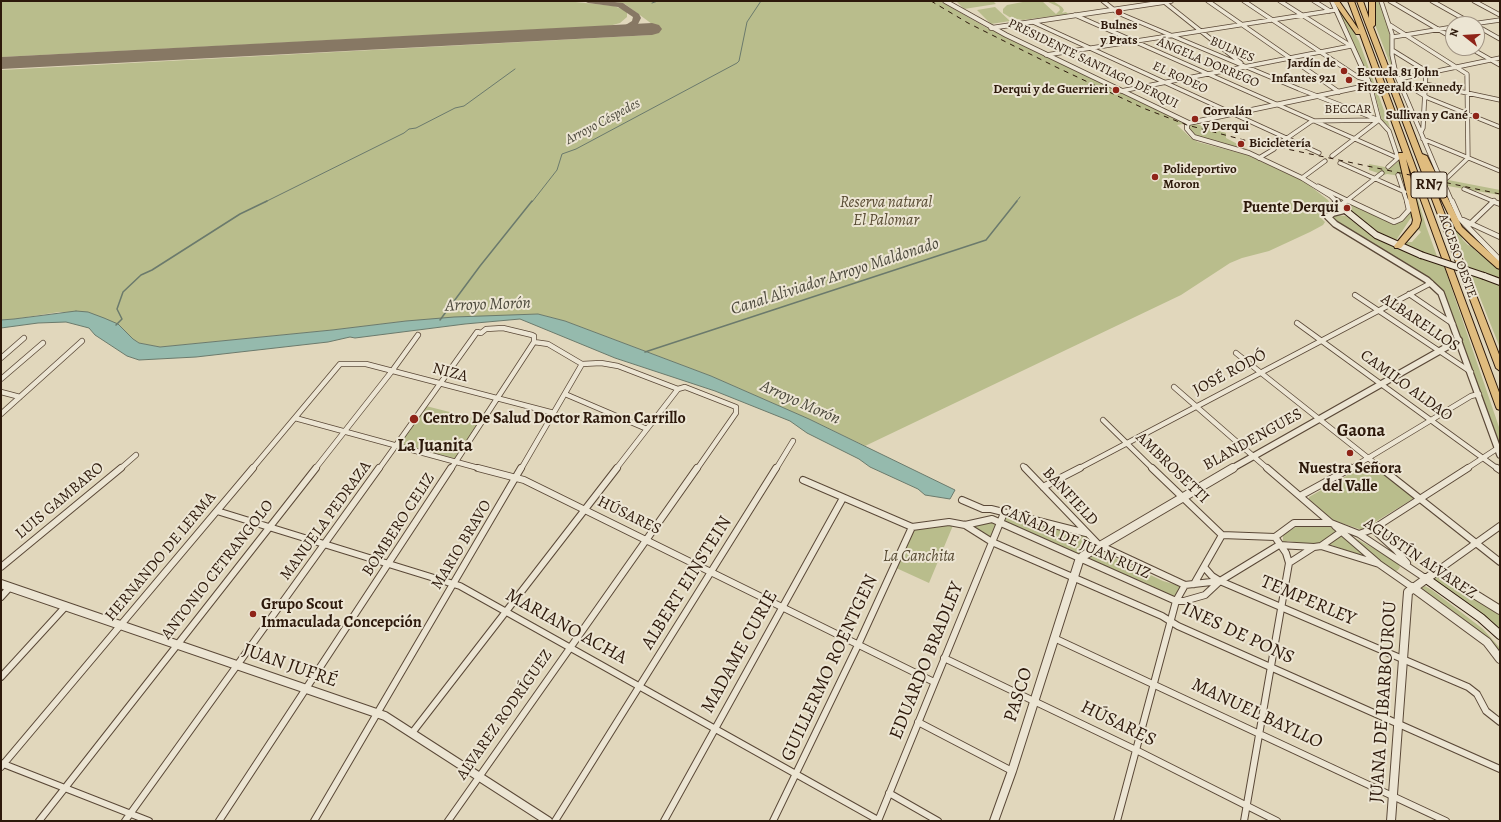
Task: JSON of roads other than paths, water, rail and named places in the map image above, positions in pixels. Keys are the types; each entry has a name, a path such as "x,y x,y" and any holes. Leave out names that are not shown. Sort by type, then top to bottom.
{"highway":[{"path":"1336,1 1354,24 1376,68"},
{"name":"ACCESO OESTE","path":"1351,1 1500,407"},
{"name":"ACCESO OESTE","path":"1360,1 1500,368"},
{"path":"1372,1 1371,14 1374,38"},
{"path":"1395,122 1417,220 1416,225 1398,246"},
{"path":"1406,124 1424,156 1459,228 1474,244 1500,266"}],"main road":[{"name":"PRESIDENTE SANTIAGO DERQUI","path":"1343,207 1365,228 1398,246 1500,282"},
{"name":"AGUSTÍN ALVAREZ","path":"1426,578 1481,618 1500,635"}],"street":[{"name":"PRESIDENTE SANTIAGO DERQUI","path":"945,1 991,28 1189,123 1186,125 1188,132 1197,138 1245,152 1312,183 1331,196 1343,207"},
{"name":"BULNES","path":"1103,1 1113,10 1316,96 1379,120"},
{"path":"991,28 1171,1"},
{"path":"1208,1 1339,92"},
{"path":"1244,1 1358,77 1368,80"},
{"path":"1280,1 1351,46"},
{"path":"1314,1 1338,15"},
{"path":"1332,1 1351,46 1370,85 1379,120 1389,131 1398,158 1388,167"},
{"path":"1390,25 1458,66 1467,74 1468,158 1448,177 1443,177 1438,173 1395,70 1392,50 1393,37 1381,2 1391,1 1445,33"},
{"path":"1432,1 1459,16"},
{"path":"1474,1 1500,15"},
{"path":"1163,2 1201,30 1245,66"},
{"path":"1046,55 1336,10"},
{"name":"ÁNGELA DORREGO","path":"1075,15 1398,158"},
{"path":"1485,22 1500,20"},
{"name":"EL RODEO","path":"1033,22 1319,153"},
{"path":"1393,37 1445,28"},
{"path":"1485,31 1500,39"},
{"path":"1121,91 1351,46"},
{"path":"1392,50 1425,70 1427,73"},
{"path":"1483,56 1500,66"},
{"path":"1399,79 1500,58"},
{"path":"1421,132 1423,128 1427,73"},
{"path":"1399,79 1425,96 1500,127"},
{"path":"1425,84 1500,100"},
{"path":"1189,123 1370,85"},
{"name":"BECCAR","path":"1277,145 1314,120 1379,120"},
{"path":"1332,156 1379,120"},
{"path":"1423,139 1500,171"},
{"path":"1259,158 1274,149"},
{"path":"1302,178 1325,161"},
{"path":"1340,163 1405,192"},
{"path":"1382,173 1348,200 1343,207 1328,217 1335,224 1431,283 1443,296 1500,455"},
{"path":"1312,183 1394,222 1401,219 1408,210 1405,192 1398,175"},
{"path":"1445,186 1460,219 1469,225 1500,237"},
{"path":"1464,189 1500,204"},
{"path":"1469,225 1494,201"},
{"path":"1469,225 1500,260"},
{"name":"JOSÉ RODÓ","path":"1043,487 1320,340 1431,283"},
{"path":"1409,294 1454,324"},
{"name":"ALBARELLOS","path":"1355,295 1471,372"},
{"path":"1440,315 1450,314"},
{"name":"CAMILO ALDAO","path":"1297,323 1500,470"},
{"name":"MANUELA PEDRAZA","path":"125,821 326,544 477,332 480,333 488,328 507,329 532,335 534,336 534,342"},
{"name":"ANTONIO CETRANGOLO","path":"39,821 392,371 418,335"},
{"path":"1,358 24,338"},
{"name":"BLANDENGUES","path":"1074,577 1082,558 1099,545 1254,455 1460,340"},
{"path":"1,414 82,341"},
{"path":"412,733 678,389 618,366 601,363 582,364 548,344 534,342"},
{"name":"BOMBERO CELIZ","path":"220,821 534,342"},
{"path":"1,379 43,343"},
{"path":"1236,353 1500,562"},
{"name":"NIZA","path":"340,364 366,364 554,413"},
{"name":"HERNANDO DE LERMA","path":"2,765 340,364"},
{"name":"MARIO BRAVO","path":"314,821 517,478 582,364"},
{"name":"ALVAREZ RODRÍGUEZ","path":"448,821 736,413 737,410 734,406 685,387 678,389"},
{"name":"AGUSTÍN ALVAREZ","path":"1174,387 1331,523 1359,534 1426,578"},
{"path":"1,392 20,397"},
{"path":"566,394 647,429"},
{"path":"1300,496 1344,472 1430,419 1471,396 1479,394"},
{"name":"HÚSARES","path":"295,418 345,430 517,478 934,682"},
{"name":"AMBROSETTI","path":"1103,420 1222,534"},
{"name":"ALBERT EINSTEIN","path":"554,821 793,441"},
{"path":"1359,534 1372,529 1498,448"},
{"name":"LUIS GAMBARO","path":"1,568 136,455"},
{"name":"BANFIELD","path":"1023,466 1099,545"},
{"path":"803,480 912,527"},
{"name":"MADAME CURIE","path":"664,821 843,498"},
{"name":"CAÑADA DE JUAN RUIZ","path":"962,500 983,509 1004,512 1087,534"},
{"path":"983,509 987,519"},
{"name":"MARIANO ACHA","path":"217,511 454,584 506,611 878,820"},
{"name":"EDUARDO BRADLEY","path":"878,820 1004,512"},
{"name":"CAÑADA DE JUAN RUIZ","path":"912,527 949,522 965,525 992,519 1176,601"},
{"path":"1194,584 1222,534 1275,537 1298,522 1331,523 1379,564 1487,642 1500,659"},
{"name":"INES DE PONS","path":"965,525 992,542 1074,577 1178,626 1500,769"},
{"path":"1412,587 1500,526"},
{"name":"GUILLERMO ROENTGEN","path":"773,821 858,645 912,527"},
{"path":"1372,529 1396,550 1408,566"},
{"path":"1289,563 1341,532"},
{"path":"1244,821 1289,563 1286,553 1275,537"},
{"name":"CAÑADA DE JUAN RUIZ","path":"1099,545 1185,585"},
{"path":"1176,601 1184,601 1205,595 1220,581 1280,545 1318,546 1379,564"},
{"name":"TEMPERLEY","path":"1204,567 1212,576 1220,581 1472,688 1477,694 1486,712 1500,722"},
{"path":"1437,570 1500,610"},
{"name":"PASCO","path":"994,821 1012,771 1074,577"},
{"path":"1117,821 1176,601 1185,585 1220,581"},
{"name":"JUAN JUFRÉ","path":"1,584 378,713 412,733 548,821"},
{"path":"1,597 10,587"},
{"name":"JUANA DE IBARBOUROU","path":"1391,821 1407,595 1412,587"},
{"path":"1,677 66,606"},
{"name":"MANUEL BAYLLO","path":"1054,638 1154,683 1446,821"},
{"name":"HÚSARES","path":"944,658 1136,750 1277,821"},
{"path":"918,722 1012,771"},
{"path":"2,765 148,821"},
{"path":"889,793 938,821"}],"water":[{"name":"Arroyo Morón","path":"76,311 88,312 118,324 139,343 160,347 406,321 454,317 538,314 565,321 711,376 809,419 955,490 950,499 925,495 918,489 870,467 859,459 807,433 790,421 715,391 615,358 520,319 465,324 355,338 350,337 328,342 196,357 139,360 127,356 95,335 89,328 66,322 38,323 1,328 1,320"}],"waterway":[{"path":"652,3 658,1"},
{"name":"Arroyo Céspedes","path":"532,202 557,170 562,154 576,149 737,63 739,61 747,22 761,1"},
{"path":"265,202 404,133 409,129 416,128 455,108 464,106 515,69"},
{"name":"Canal Aliviador Arroyo Maldonado","path":"1016,202 1020,197"},
{"path":"116,325 122,319 117,309 123,292 141,275 152,270 240,214 267,201"},
{"name":"Arroyo Céspedes","path":"440,320 480,266 532,201"},
{"name":"Canal Aliviador Arroyo Maldonado","path":"645,352 986,240 1017,201"}],"railway":[{"path":"931,1 968,23 1056,67 1143,108 1187,125 1244,140 1500,194"}],"place":[{"name":"Bulnes y Prats","path":"1119,12"},
{"name":"Jardín de Infantes 921","path":"1344,71"},
{"name":"Escuela 81 John Fitzgerald Kennedy","path":"1349,80"},
{"name":"Derqui y de Guerrieri","path":"1116,90"},
{"name":"Sullivan y Cané","path":"1476,116"},
{"name":"Corvalán y Derqui","path":"1195,119"},
{"name":"Bicicletería","path":"1241,144"},
{"name":"Polideportivo Moron","path":"1155,177"},
{"name":"Puente Derqui","path":"1347,208"},
{"name":"Centro De Salud Doctor Ramon Carrillo","path":"414,419"},
{"name":"Nuestra Señora del Valle","path":"1350,453"},
{"name":"Grupo Scout Inmaculada Concepción","path":"253,614"}],"district":[{"name":"Gaona","path":"1361,432"},
{"name":"La Juanita","path":"435,447"}],"park label":[{"name":"Reserva natural El Palomar","path":"886,212"},
{"name":"La Canchita","path":"919,557"}]}
